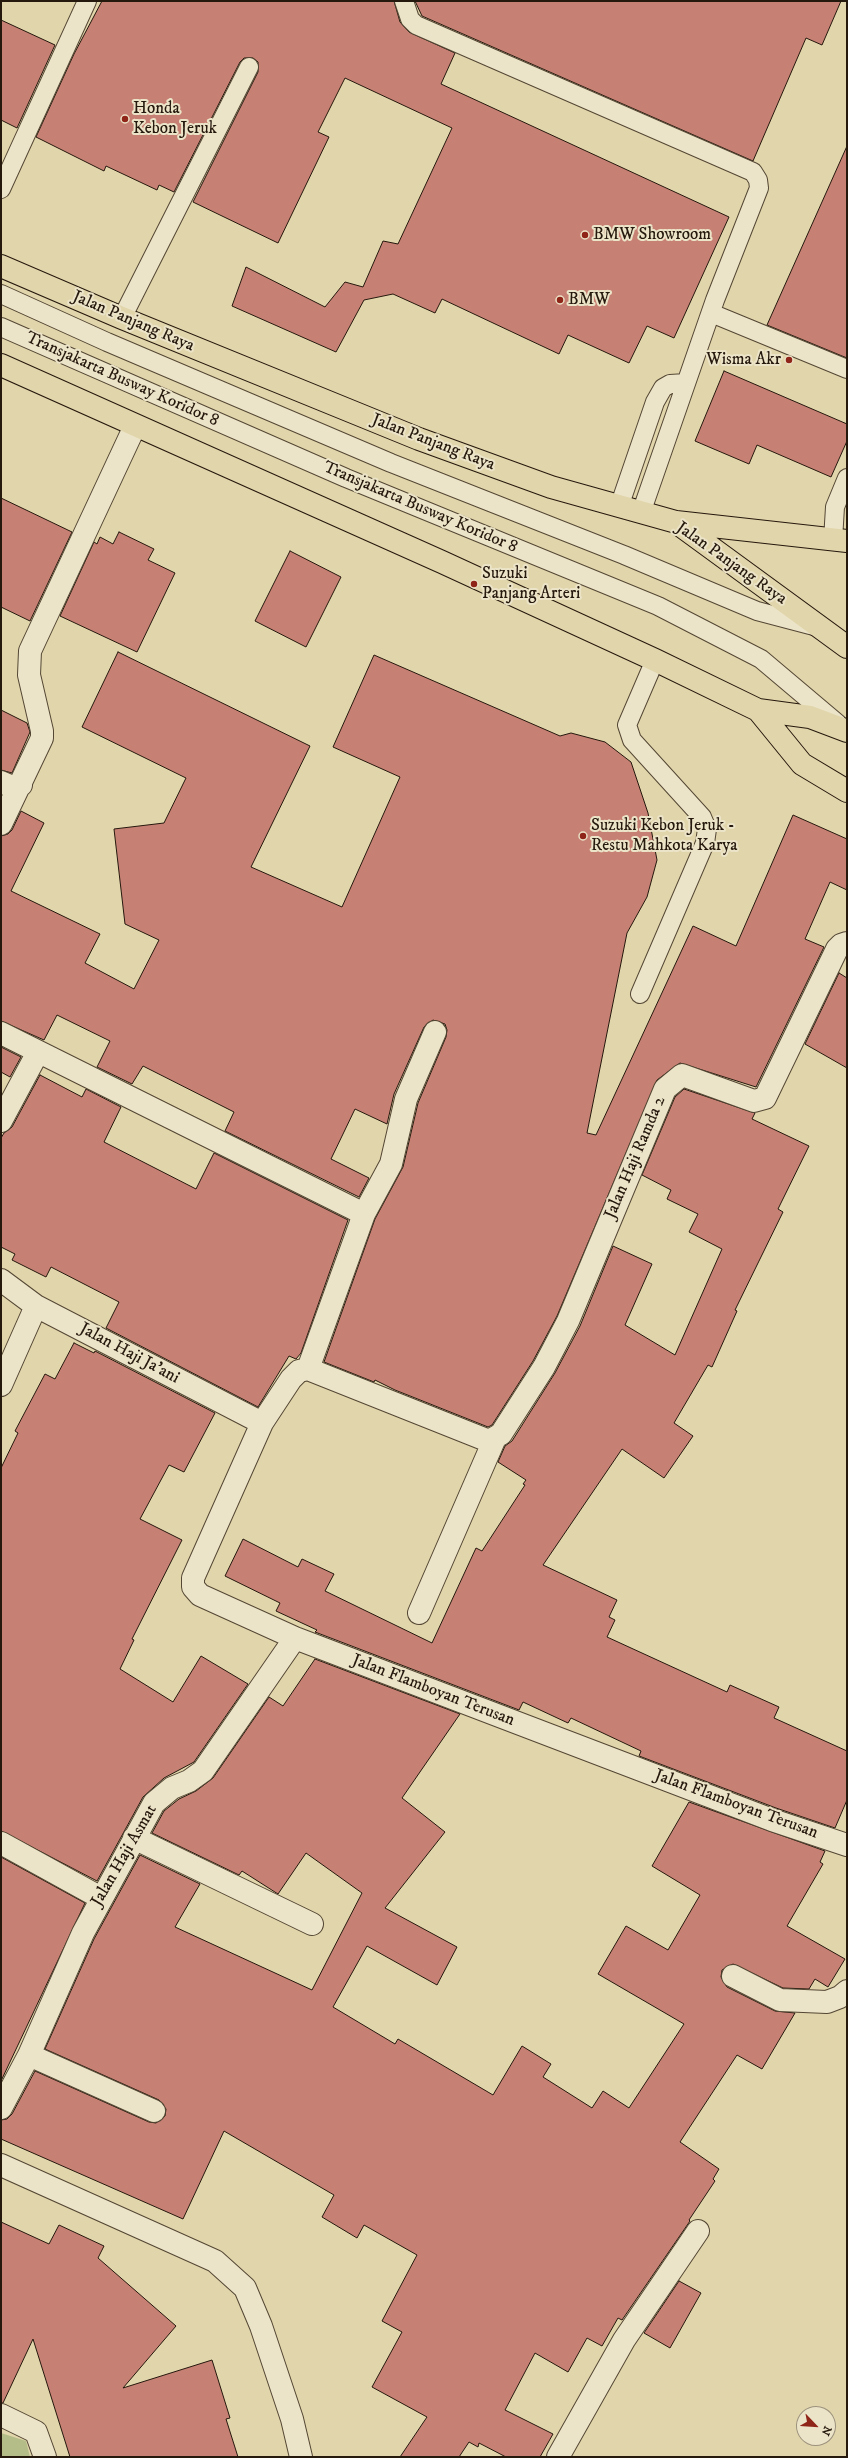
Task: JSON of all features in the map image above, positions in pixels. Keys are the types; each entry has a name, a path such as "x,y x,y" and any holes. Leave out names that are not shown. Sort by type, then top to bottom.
{"main road":[{"name":"Jalan Panjang Raya","path":"1,266 122,318 419,439 551,487 676,522 726,561 824,629 847,648"},
{"path":"1,365 655,660 758,710 810,717 845,730"},
{"path":"676,522 840,540"},
{"path":"758,710 802,764 847,791"}],"street":[{"path":"1,824 11,783 38,746 42,731 29,675 30,651 135,426"},
{"name":"Jalan Haji Ramda 2","path":"495,1438 501,1434 544,1367 568,1321 665,1089 682,1075 754,1101 765,1098 837,949 847,943"},
{"path":"435,1032 406,1099 391,1164 364,1214 308,1369 489,1441 495,1438"},
{"path":"1,1033 364,1214"},
{"path":"1,1121 38,1052"},
{"name":"Jalan Haji Ja'ani","path":"1,1280 36,1306 262,1423"},
{"path":"1,1385 36,1306"},
{"name":"Jalan Flamboyan Terusan","path":"308,1369 300,1371 291,1379 262,1423 193,1578 193,1587 200,1595 295,1638 757,1814 847,1845"},
{"path":"419,1613 495,1438"},
{"name":"Jalan Haji Asmat","path":"1,2108 29,2055 83,1933 154,1803 172,1788 189,1781 203,1771 295,1638"},
{"path":"134,1838 312,1924"},
{"path":"1,1843 101,1898"},
{"path":"733,1976 780,2000 827,2002 840,1997 847,1990"},
{"path":"29,2055 154,2111"},
{"path":"1,2165 215,2261 246,2288 262,2326 292,2419 301,2457"},
{"path":"558,2457 624,2340 698,2231"},
{"path":"1,2415 36,2432 43,2445 45,2457"}],"lane":[{"path":"1,189 87,1"},
{"path":"404,1 410,19 416,25 753,172 758,180 758,188 711,313 641,512"},
{"path":"122,318 249,67"},
{"name":"Transjakarta Busway Koridor 8","path":"1,294 107,342 391,463 624,555 757,611 824,629"},
{"path":"711,313 847,369"},
{"name":"Transjakarta Busway Koridor 8","path":"1,327 346,478 658,606 761,660 845,730"},
{"path":"619,507 655,402 663,388 670,384 686,383"},
{"path":"840,540 835,507 847,478"},
{"path":"640,994 705,843 707,829 702,817 632,740 626,725 655,660"}],"green space":[{"path":"1,2433 26,2441 30,2457 1,2457"}],"building":[{"path":"102,1 394,1 400,22 409,32 455,53 441,84 729,217 674,338 647,326 629,363 568,335 559,354 442,299 435,313 393,294 364,300 336,352 232,306 246,267 325,307 345,282 363,287 383,241 398,244 452,128 345,78 318,132 329,137 278,243 193,202 258,72 258,62 253,58 244,58 240,62 174,192 159,185 157,190 106,166 104,171 36,137 74,54"},
{"path":"415,1 841,1 822,45 806,38 753,161 422,16"},
{"path":"1,20 55,45 17,128 1,120"},
{"path":"847,146 847,358 767,325"},
{"path":"724,371 847,424 847,441 831,477 757,445 749,464 695,441"},
{"path":"1,498 72,532 30,621 1,607"},
{"path":"119,532 154,549 148,560 175,573 137,652 60,616 94,542 97,544 100,537 113,544"},
{"path":"290,551 341,577 306,647 255,621"},
{"path":"118,652 310,746 251,867 342,907 400,777 333,747 374,655 560,736 571,733 605,742 631,762 648,813 657,860 647,897 627,933 587,1133 596,1135 693,926 736,946 793,815 847,839 847,890 830,882 805,939 824,947 756,1087 680,1063 657,1080 557,1316 533,1361 492,1425 488,1427 395,1390 375,1380 374,1382 324,1362 375,1219 403,1167 418,1103 446,1037 447,1030 445,1024 433,1020 424,1027 394,1094 387,1124 355,1109 331,1159 369,1178 359,1197 225,1131 234,1112 143,1066 132,1084 97,1067 110,1041 57,1015 44,1040 1,1021 1,836 8,834 12,830 21,811 44,823 11,891 100,934 85,963 134,989 159,940 125,924 114,829 164,823 186,778 82,727"},
{"path":"1,710 27,723 30,732 12,773 1,770"},
{"path":"839,973 847,978 847,1068 805,1044"},
{"path":"1,1047 21,1057 10,1077 1,1072"},
{"path":"40,1075 82,1097 86,1089 121,1107 104,1142 196,1189 214,1153 348,1220 301,1353 296,1359 289,1356 258,1407 106,1328 119,1302 51,1267 46,1277 12,1260 15,1254 1,1247 1,1138 4,1133 12,1127"},
{"path":"684,1089 755,1113 752,1119 809,1146 778,1209 783,1212 735,1310 737,1311 712,1367 708,1365 674,1423 693,1436 664,1478 622,1449 543,1565 617,1600 609,1617 615,1620 607,1637 727,1692 730,1685 779,1707 774,1718 847,1751 847,1800 835,1828 776,1808 639,1756 641,1751 571,1718 568,1723 523,1702 519,1710 315,1632 317,1630 276,1611 280,1603 225,1576 243,1539 298,1567 302,1559 334,1574 325,1591 432,1643 476,1548 482,1551 525,1485 523,1484 526,1480 498,1462 505,1446 512,1441 555,1373 580,1326 613,1246 652,1264 625,1325 675,1355 722,1249 689,1232 698,1214 667,1199 671,1190 642,1175 675,1097"},
{"path":"74,1343 94,1353 95,1351 215,1413 184,1472 169,1465 140,1519 182,1540 132,1639 134,1640 120,1669 173,1702 201,1656 248,1684 194,1762 164,1778 143,1797 97,1881 1,1831 1,1468 18,1433 15,1431 45,1374 55,1379"},
{"path":"315,1659 460,1714 402,1798 445,1832 385,1908 457,1947 437,1985 367,1946 333,2007 395,2044 398,2039 493,2095 522,2046 551,2064 543,2077 592,2108 603,2091 629,2108 684,2024 598,1974 626,1926 668,1950 700,1895 652,1866 689,1802 825,1851 820,1862 823,1864 787,1926 845,1959 828,1987 815,1979 809,1989 783,1988 733,1964 722,1970 721,1977 727,1987 775,2011 795,2013 762,2069 737,2055 680,2142 719,2169 713,2179 715,2181 689,2220 690,2221 622,2320 618,2318 602,2346 587,2338 568,2372 535,2353 505,2410 553,2434 540,2457 506,2457 479,2443 478,2447 469,2442 459,2457 400,2457 427,2417 372,2387 402,2332 382,2321 417,2255 364,2225 357,2238 322,2217 334,2195 224,2131 183,2219 1,2139 1,2120 7,2119 12,2114 35,2071 149,2122 156,2123 165,2116 166,2109 159,2100 45,2049 94,1939 140,1855 200,1884 175,1927 312,1990 362,1893 306,1853 278,1894 242,1871 239,1875 152,1833 164,1811 179,1799 196,1791 213,1778 269,1697 283,1706"},
{"path":"1,1857 85,1903 1,2081"},
{"path":"1,2222 49,2244 59,2225 104,2246 98,2258 176,2326 123,2388 212,2360 230,2418 226,2419 238,2457 70,2457 33,2339 3,2403 1,2403"},
{"path":"679,2281 701,2293 670,2348 644,2333"}],"place":[{"name":"Honda Kebon Jeruk","path":"125,119"},
{"name":"BMW Showroom","path":"585,235"},
{"name":"BMW","path":"560,300"},
{"name":"Wisma Akr","path":"789,360"},
{"name":"Suzuki Panjang Arteri","path":"474,584"},
{"name":"Suzuki Kebon Jeruk - Restu Mahkota Karya","path":"583,836"}]}
